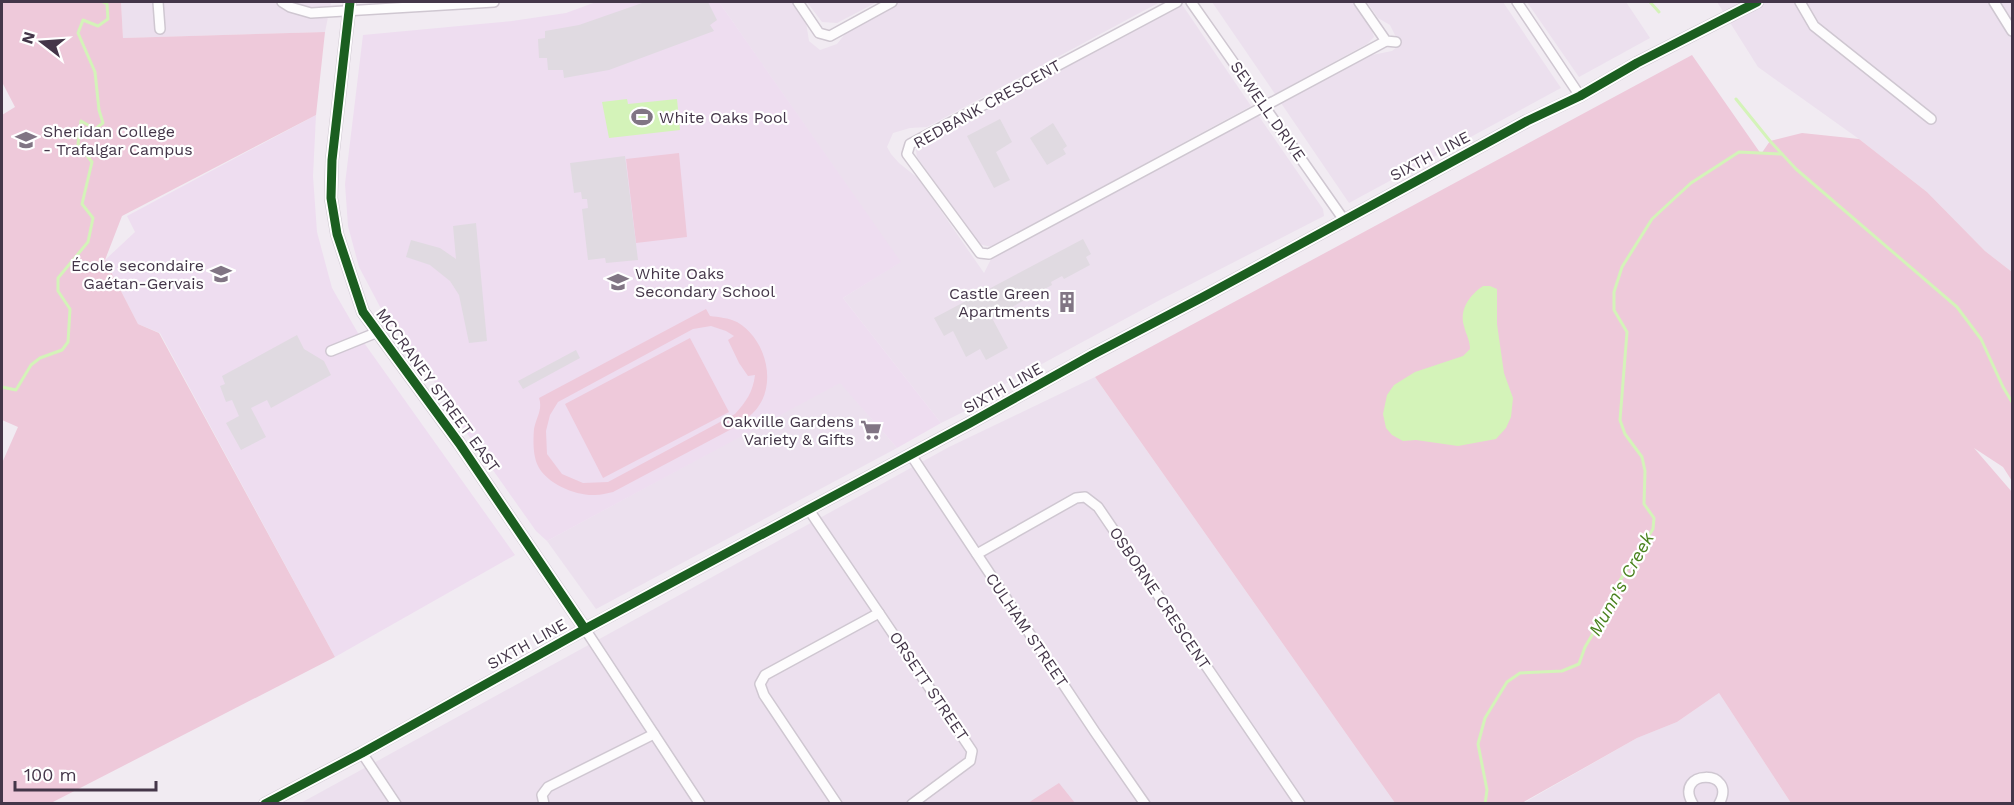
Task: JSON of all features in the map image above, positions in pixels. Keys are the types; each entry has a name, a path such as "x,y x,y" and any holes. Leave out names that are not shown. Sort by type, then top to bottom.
{"street":[{"path":"158,2 160,30"},
{"path":"282,2 311,14 350,7 494,2"},
{"path":"798,2 819,33 830,36 892,2"},
{"name":"REDBANK CRESCENT","path":"1177,2 910,144 907,154 980,253 989,254 1263,106"},
{"name":"SEWELL DRIVE","path":"1191,2 1344,220"},
{"path":"1263,106 1391,42 1359,2"},
{"path":"1517,2 1580,96"},
{"name":"SIXTH LINE","path":"265,804 1527,121 1580,96 1636,63 1757,2"},
{"path":"1800,2 1814,26 1931,119"},
{"path":"1994,2 2013,31"},
{"name":"MCCRANEY STREET EAST","path":"350,7 332,160 331,198 337,234 363,312 459,443 585,629"},
{"path":"331,351 378,332"},
{"name":"CULHAM STREET","path":"911,455 1145,804"},
{"name":"OSBORNE CRESCENT","path":"977,554 1076,498 1085,497 1098,507 1300,804"},
{"name":"ORSETT STREET","path":"809,510 972,751 970,761 912,804"},
{"path":"837,804 764,695 760,684 765,675 879,613"},
{"path":"585,629 700,804"},
{"path":"544,804 542,795 548,787 654,734"},
{"path":"362,753 396,804"},
{"path":"1693,804 1689,793 1690,787 1697,779 1707,776 1714,778 1720,784 1722,790 1720,803"}],"shaded area":[{"path":"2,2 121,2 123,38 325,32 316,115 122,216 105,260 138,324 159,333 335,657 51,803 2,804 2,463 18,427 2,420 2,115 15,107 2,82"},
{"path":"121,2 331,2 325,32 123,38"},
{"name":"White Oaks Secondary School","path":"596,2 719,2 901,262 843,298 941,423 897,448 840,383 547,541 536,531 454,415 431,376 387,320 359,267 348,226 345,184 363,35 512,21 566,13"},
{"path":"645,2 708,2 717,20 710,25 714,31 609,70 564,78 563,70 548,70 547,58 539,58 538,39 545,38 545,31 579,25"},
{"path":"719,2 793,2 806,22 809,41 820,50 837,44 849,29 900,2 1160,2 927,127 910,128 893,133 887,147 891,154 919,179 984,273 991,259 1258,115 1323,209 1324,216 1160,300 994,390 971,408 941,423 843,298 900,262"},
{"path":"807,2 877,2 837,23 822,22"},
{"path":"1212,2 1353,2 1371,28 1374,37 1367,44 1275,94"},
{"path":"1367,2 1503,2 1561,88 1349,203 1281,103 1367,56 1392,51 1397,47 1398,41 1390,25 1378,18"},
{"path":"1527,2 1626,2 1650,38 1579,77"},
{"path":"1717,2 2012,2 2012,272 1985,251 1927,192 1859,139 1758,67"},
{"path":"1181,3 1251,106 991,247 979,244 917,157 916,150 920,143"},
{"path":"1692,55 1761,154 1770,141 1802,133 1859,139 1927,192 1985,251 2012,272 2012,481 2003,467 1974,448 2012,492 2012,803 1791,803 1719,693 1677,722 1637,738 1522,803 1395,803 1095,377"},
{"name":"White Oaks Pool","path":"627,99 628,104 677,99 680,130 609,138 602,102"},
{"path":"316,115 313,176 317,232 332,288 362,340 515,555 335,657 160,333 138,324 105,260 135,232 127,216"},
{"path":"1000,119 1012,142 996,152 1010,180 994,188 967,136"},
{"path":"1053,123 1067,146 1063,149 1066,154 1047,165 1030,138"},
{"path":"679,153 687,237 636,243 626,159"},
{"path":"625,156 638,260 606,263 605,258 588,260 582,209 588,208 587,199 582,199 581,192 574,193 570,163"},
{"path":"476,223 487,341 469,343 459,295 450,281 430,265 406,257 411,240 440,248 456,259 453,226"},
{"path":"1083,239 1091,254 1086,257 1090,265 1064,279 1062,276 1051,282 1052,285 992,318 1008,348 986,360 980,349 966,357 953,331 944,336 934,318"},
{"path":"1483,286 1497,289 1497,324 1504,373 1513,398 1511,417 1506,428 1496,439 1458,446 1416,440 1403,441 1392,435 1386,428 1383,414 1387,395 1394,385 1415,372 1463,356 1470,349 1463,320 1464,308 1470,298"},
{"path":"706,309 710,316 737,322 747,329 761,349 767,373 764,397 741,424 613,492 600,495 587,495 563,488 548,478 538,466 534,453 534,429 540,410 539,398","holes":["711,326 734,336 728,340 739,363 748,376 755,375 753,387 735,414 608,482 583,483 562,474 547,454 546,431 550,415 558,402 693,329"]},
{"path":"297,335 304,349 324,361 331,375 271,408 267,400 251,408 266,437 241,450 226,423 239,416 232,400 226,402 220,386 225,384 222,376"},
{"path":"690,338 729,412 603,478 565,404"},
{"path":"576,350 580,358 523,389 518,381"},
{"path":"1095,377 1395,803 299,804 949,447"},
{"path":"840,382 897,448 596,609 547,541"},
{"path":"1719,693 1791,803 1522,804 1637,738 1677,722"},
{"path":"1059,783 1075,803 1028,803"}],"waterway":[{"path":"2,387 16,390 31,365 40,358 62,350 68,342 70,309 58,291 58,278 88,242 93,218 82,204 92,162 78,144 81,121 95,129 103,123 99,110 95,72 78,33 83,20 98,26 108,19 107,4 103,2"},
{"path":"1650,2 1659,12"},
{"path":"1736,99 1796,169 1957,307 1981,339 2012,402"},
{"name":"Munn's Creek","path":"1485,804 1487,790 1478,744 1485,718 1507,682 1520,673 1562,671 1579,664 1585,647 1609,607 1619,582 1653,529 1654,518 1644,504 1645,471 1642,457 1625,434 1620,420 1627,332 1614,310 1614,292 1622,267 1652,219 1691,183 1739,152 1782,154"}],"cycle path":[{"path":"350,2 332,160 331,198 337,234 363,312 459,443 585,629"},
{"path":"265,804 1527,121 1580,96 1637,63 1757,2"}],"place":[{"name":"White Oaks Pool","path":"642,117"},
{"name":"Sheridan College - Trafalgar Campus","path":"26,140"},
{"name":"École secondaire Gaétan-Gervais","path":"221,274"},
{"name":"White Oaks Secondary School","path":"618,282"},
{"name":"Castle Green Apartments","path":"1067,302"},
{"name":"Oakville Gardens Variety & Gifts","path":"871,430"}]}
